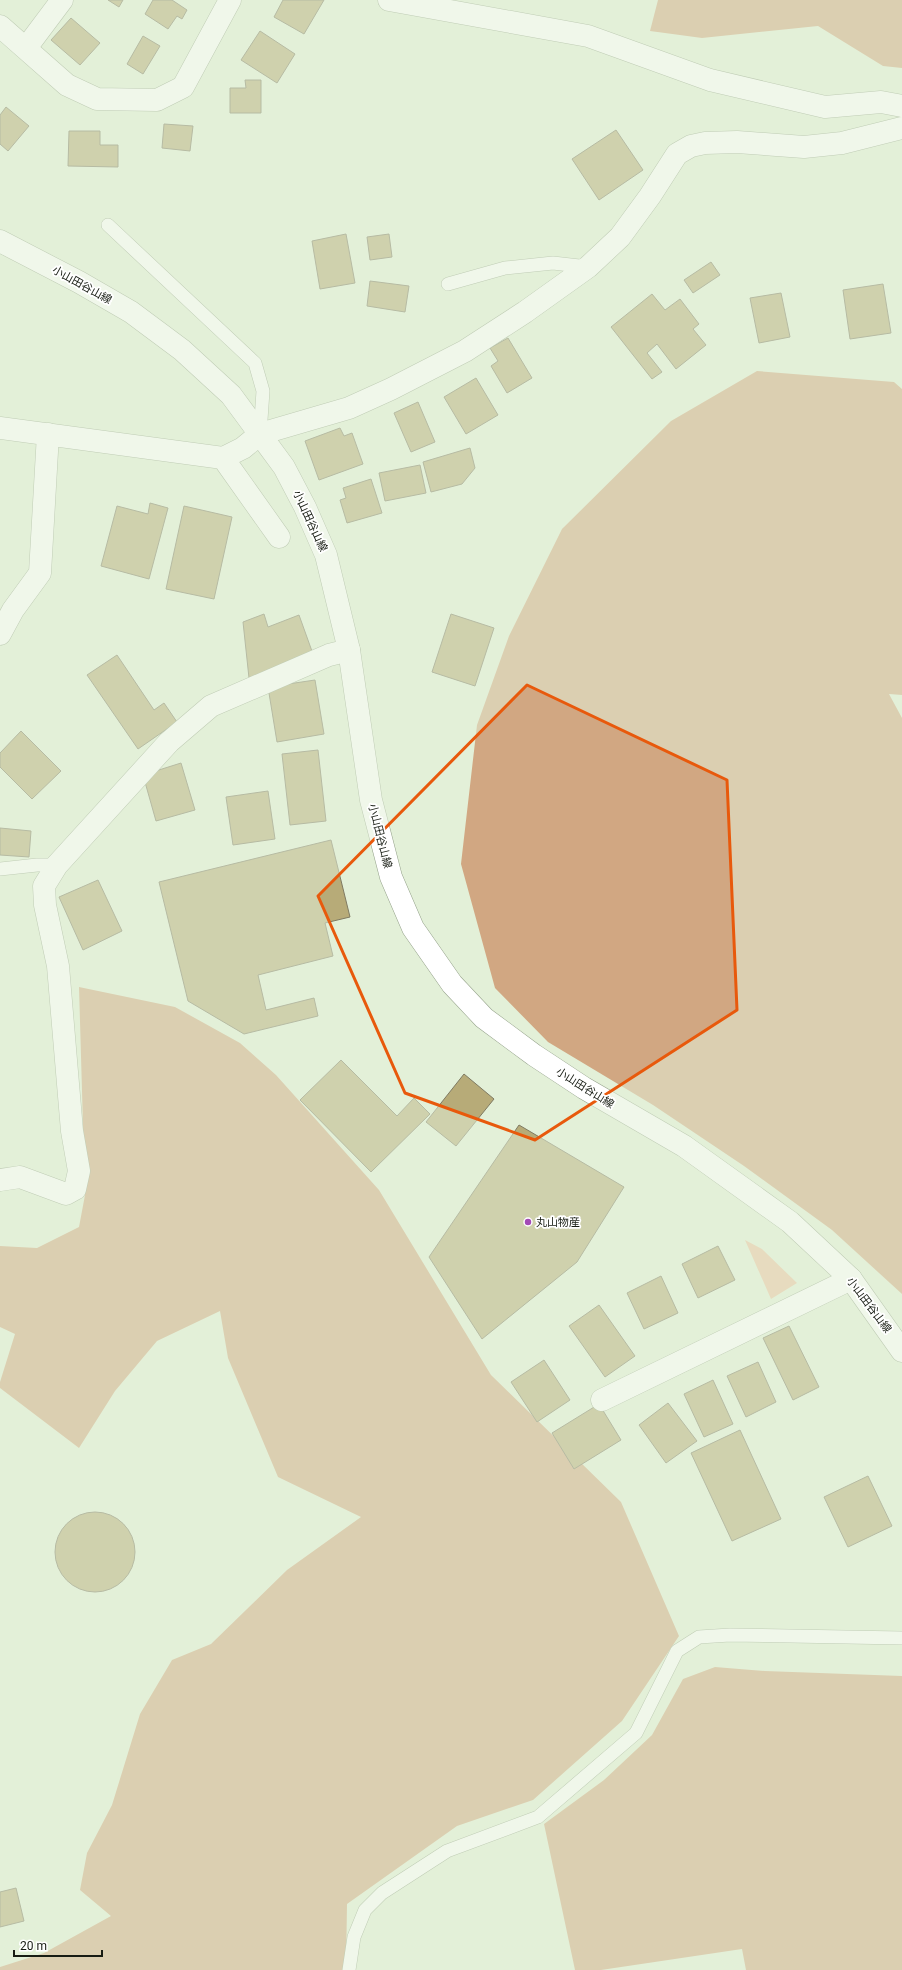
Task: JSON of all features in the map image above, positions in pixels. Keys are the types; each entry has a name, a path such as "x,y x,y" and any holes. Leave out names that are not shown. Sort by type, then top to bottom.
{"street":[{"path":"26,48 62,0"},
{"path":"0,26 67,85 97,99 157,100 183,87 230,0"},
{"path":"389,0 588,36 710,80 825,107 881,102 902,106"},
{"path":"0,428 223,458 243,448 260,434 349,408 391,389 465,351 588,267 620,236 650,196 677,154 691,146 705,143 737,142 804,147 842,143 902,128"},
{"name":"小山田谷山線","path":"0,241 79,282 131,312 176,345 231,395 284,467 305,507 326,555 349,650 371,800 391,877 413,928 452,984 484,1018 534,1054 584,1088 684,1146 790,1222 851,1279 902,1351"},
{"path":"0,634 6,607 40,572 48,434"},
{"path":"223,458 279,537"},
{"path":"0,1180 20,1177 66,1194 75,1189 79,1170 72,1131 58,966 45,905 44,886 58,865 169,742 211,706 329,655 349,650"},
{"path":"602,1400 851,1279"}],"lane":[{"path":"108,225 255,363 263,391 260,434"},
{"path":"448,284 505,268 553,263 588,267"},
{"path":"0,869 37,864 58,865"},
{"path":"349,1970 354,1937 365,1910 382,1893 447,1851 538,1816 636,1732 677,1651 699,1637 730,1635 902,1638"}],"highlighted area":[{"path":"527,685 727,780 737,1010 535,1140 405,1093 318,896"}],"shaded area":[{"path":"658,0 902,0 902,68 883,66 818,26 702,38 650,31"},
{"path":"757,371 894,382 902,389 902,695 889,694 902,718 902,1294 832,1230 744,1166 653,1105 548,1042 495,988 461,864 477,725 509,636 562,529 671,421"},
{"path":"79,987 175,1007 240,1043 276,1075 379,1190 491,1375 621,1502 679,1636 622,1721 533,1800 457,1826 347,1904 346,1970 0,1970 0,1967 44,1953 111,1916 80,1890 87,1853 112,1805 140,1714 172,1660 211,1644 287,1570 361,1517 278,1477 228,1358 220,1311 157,1341 115,1391 79,1448 0,1388 0,1382 15,1334 0,1327 0,1246 37,1248 79,1227 85,1195"},
{"path":"745,1240 762,1249 797,1283 771,1299"},
{"path":"715,1667 765,1671 902,1676 902,1970 746,1970 742,1949 601,1970 575,1970 544,1824 604,1780 652,1735 683,1679"}],"building":[{"path":"108,0 123,0 119,7"},
{"path":"153,0 172,0 187,10 182,19 177,16 168,29 145,14"},
{"path":"283,0 324,0 304,34 274,17"},
{"path":"71,18 100,43 80,65 51,40"},
{"path":"260,31 295,54 277,83 241,60"},
{"path":"143,36 160,46 143,74 127,64"},
{"path":"245,80 261,80 261,113 230,113 230,88 246,88"},
{"path":"6,107 29,126 8,151 0,144 0,115"},
{"path":"164,124 193,126 190,151 162,148"},
{"path":"616,130 643,170 599,200 572,159"},
{"path":"69,131 100,131 100,145 118,145 118,167 68,166"},
{"path":"346,234 355,283 320,289 312,241"},
{"path":"389,234 392,257 370,260 367,237"},
{"path":"711,262 720,275 693,293 684,280"},
{"path":"370,281 409,286 405,312 367,306"},
{"path":"883,284 891,333 850,339 843,290"},
{"path":"781,293 790,337 759,343 750,298"},
{"path":"652,294 665,310 680,299 699,324 693,329 706,345 676,369 657,344 647,353 662,372 652,379 611,327"},
{"path":"508,338 532,378 507,393 491,366 498,361 490,348"},
{"path":"476,378 498,415 466,434 444,397"},
{"path":"418,402 435,442 411,452 394,413"},
{"path":"340,428 344,436 352,433 363,464 319,480 305,441"},
{"path":"470,448 475,468 462,484 431,492 423,462"},
{"path":"420,465 426,493 385,501 379,473"},
{"path":"371,479 382,513 347,523 340,500 346,498 343,488"},
{"path":"150,503 168,508 149,579 101,566 117,506 148,514"},
{"path":"184,506 232,517 214,599 166,589"},
{"path":"264,614 268,627 299,615 313,654 249,678 243,622"},
{"path":"451,614 494,628 475,686 432,672"},
{"path":"117,655 154,710 164,703 177,722 138,749 87,675"},
{"path":"315,680 324,734 277,742 268,687"},
{"path":"21,731 61,771 32,799 0,767 0,753"},
{"path":"318,750 326,821 290,825 282,754"},
{"path":"181,763 195,810 156,821 143,775"},
{"path":"268,791 275,839 233,845 226,797"},
{"path":"0,828 31,831 29,857 0,855"},
{"path":"331,840 350,917 325,923 333,956 258,975 266,1010 314,998 318,1016 244,1034 188,1001 159,882"},
{"path":"98,880 122,931 83,950 59,897"},
{"path":"341,1060 397,1116 414,1098 430,1114 371,1172 300,1100"},
{"path":"464,1074 494,1099 456,1146 426,1122"},
{"name":"丸山物産","path":"519,1125 624,1187 577,1262 482,1339 429,1257"},
{"path":"718,1246 735,1280 698,1298 682,1264"},
{"path":"661,1276 678,1313 644,1329 627,1293"},
{"path":"599,1305 635,1356 605,1377 569,1326"},
{"path":"789,1326 819,1387 793,1400 763,1338"},
{"path":"544,1360 570,1400 537,1422 511,1382"},
{"path":"758,1362 776,1402 746,1417 727,1376"},
{"path":"713,1380 733,1424 704,1437 684,1394"},
{"path":"668,1403 697,1441 666,1463 639,1425"},
{"path":"599,1404 621,1440 574,1469 552,1433"},
{"path":"740,1430 781,1519 732,1541 691,1453"},
{"path":"868,1476 892,1526 848,1547 824,1497"},
{"path":"95,1512 110,1515 123,1524 132,1537 135,1552 132,1567 123,1580 110,1589 95,1592 80,1589 67,1580 58,1567 55,1552 58,1537 67,1524 80,1515"},
{"path":"16,1888 24,1921 0,1927 0,1892"}],"place":[{"name":"丸山物産","path":"528,1222"}]}
